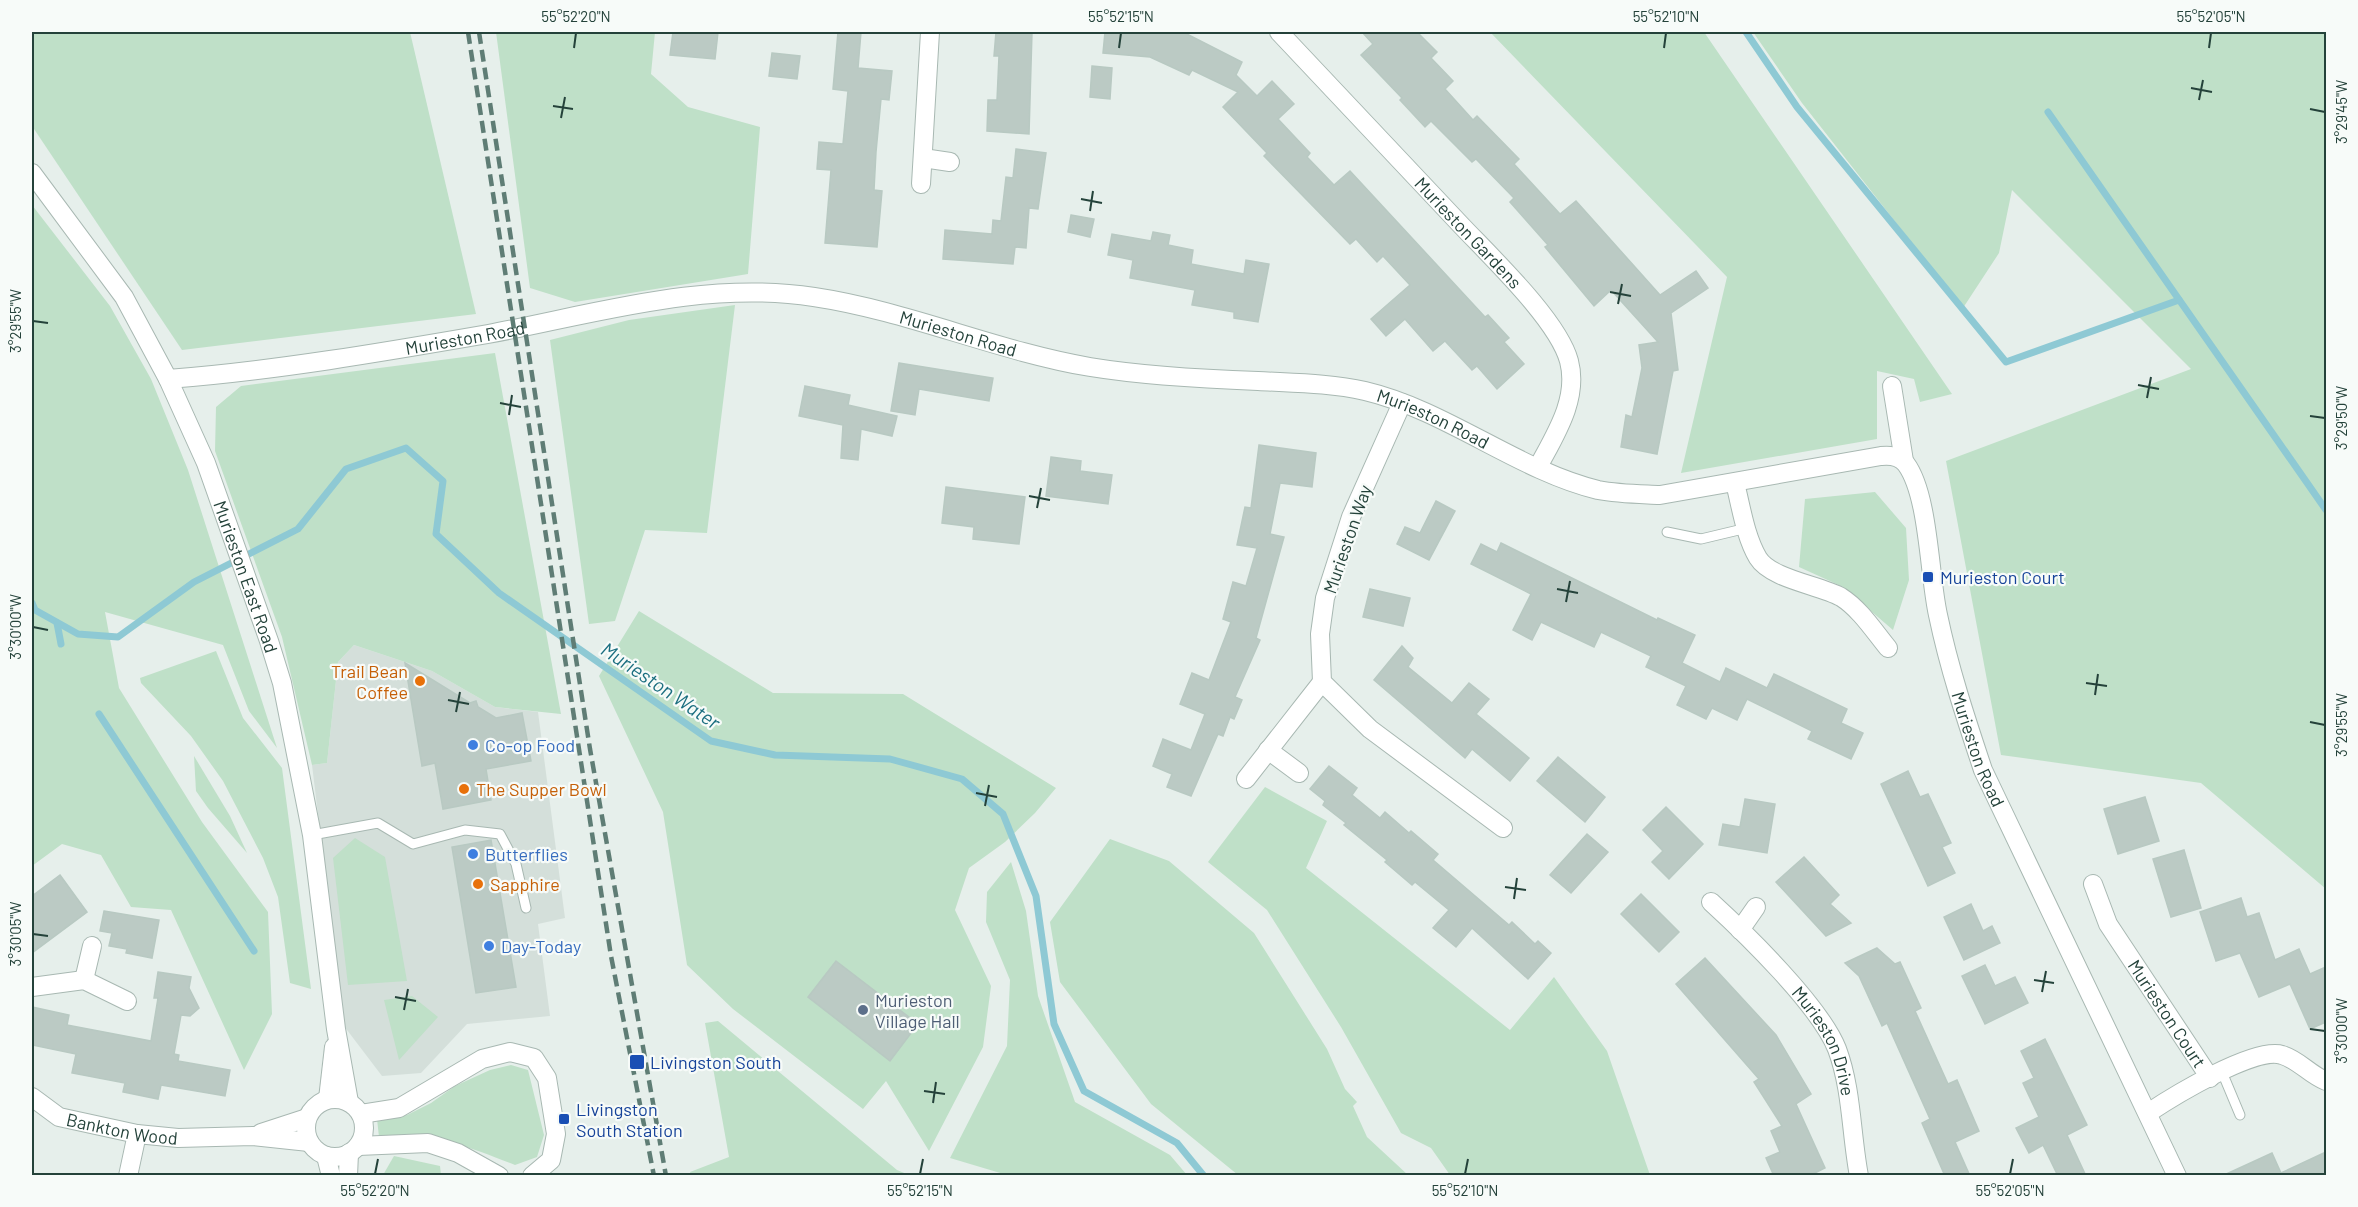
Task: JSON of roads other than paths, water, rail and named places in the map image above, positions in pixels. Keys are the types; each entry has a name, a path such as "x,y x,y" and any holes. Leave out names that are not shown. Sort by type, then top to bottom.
{"street":[{"path":"921,184 930,32"},
{"name":"Murieston Gardens","path":"1279,32 1508,275 1559,336 1569,362 1572,390 1559,426 1538,467"},
{"path":"923,158 950,162"},
{"name":"Murieston East Road","path":"32,173 123,297 168,379 206,463 269,641 282,683 312,835 336,1029 355,1108"},
{"name":"Murieston Road","path":"168,379 219,375 489,333 647,301 740,292 812,296 879,310 1028,355 1092,368 1160,376 1327,385 1367,391 1402,403 1538,467 1594,489 1624,494 1660,495 1881,456 1897,457 1904,462 1919,496 1938,615 1962,707 1983,770 2177,1176"},
{"path":"1892,386 1904,462"},
{"name":"Murieston Way","path":"1322,682 1320,634 1325,598 1351,517 1402,403"},
{"path":"1735,483 1747,528 1760,560 1777,572 1840,597 1855,608 1888,648"},
{"path":"1246,779 1322,682 1370,729 1503,828"},
{"path":"1268,750 1299,773"},
{"name":"Murieston Court","path":"2093,884 2108,924 2216,1075"},
{"name":"Murieston Drive","path":"1711,903 1740,930 1819,1016 1837,1048 1848,1091 1859,1176"},
{"path":"1740,930 1756,907"},
{"path":"84,980 92,946"},
{"path":"32,987 84,980 127,1001"},
{"name":"Murieston East Road","path":"328,1099 336,1029"},
{"path":"500,1176 458,1153 428,1143 379,1143 334,1157 326,1156 309,1142 305,1130 307,1118 311,1110 328,1099 355,1108 399,1108 482,1059 510,1053 534,1058 547,1078 556,1134 550,1160 532,1176"},
{"name":"Murieston Court","path":"2148,1113 2181,1092 2261,1056 2281,1054 2326,1080"},
{"name":"Bankton Wood","path":"32,1097 59,1117 137,1134 218,1138 254,1136"},
{"path":"348,1176 354,1150 364,1130 355,1108"},
{"path":"254,1136 307,1118"},
{"path":"128,1176 137,1134"},
{"path":"254,1136 309,1142"},
{"path":"326,1156 331,1176"}],"lane":[{"path":"1667,532 1701,539 1747,528"},
{"path":"312,835 378,823 413,844 465,830 500,834 516,864 526,908"},
{"path":"2216,1075 2241,1115"}],"waterway":[{"path":"1746,32 1797,107 2006,362 2179,300"},
{"path":"2048,112 2326,510"},
{"name":"Murieston Water","path":"32,603 35,610 78,634 118,637 194,582 298,529 346,469 406,448 443,481 436,534 499,593 711,741 775,755 890,759 962,779 1003,814 1036,896 1054,1024 1084,1091 1177,1143 1204,1176"},
{"path":"57,623 61,644"},
{"path":"99,714 254,951"}],"railway":[{"path":"468,32 611,956 654,1176"},
{"path":"479,32 590,749 666,1176"}],"place":[{"name":"Murieston Court","path":"1928,577"},
{"name":"Trail Bean Coffee","path":"420,681"},
{"name":"Co-op Food","path":"473,745"},
{"name":"The Supper Bowl","path":"464,789"},
{"name":"Butterflies","path":"473,854"},
{"name":"Sapphire","path":"478,884"},
{"name":"Day-Today","path":"489,946"},
{"name":"Murieston Village Hall","path":"863,1010"},
{"name":"Livingston South","path":"637,1062"},
{"name":"Livingston South Station","path":"564,1119"}]}
